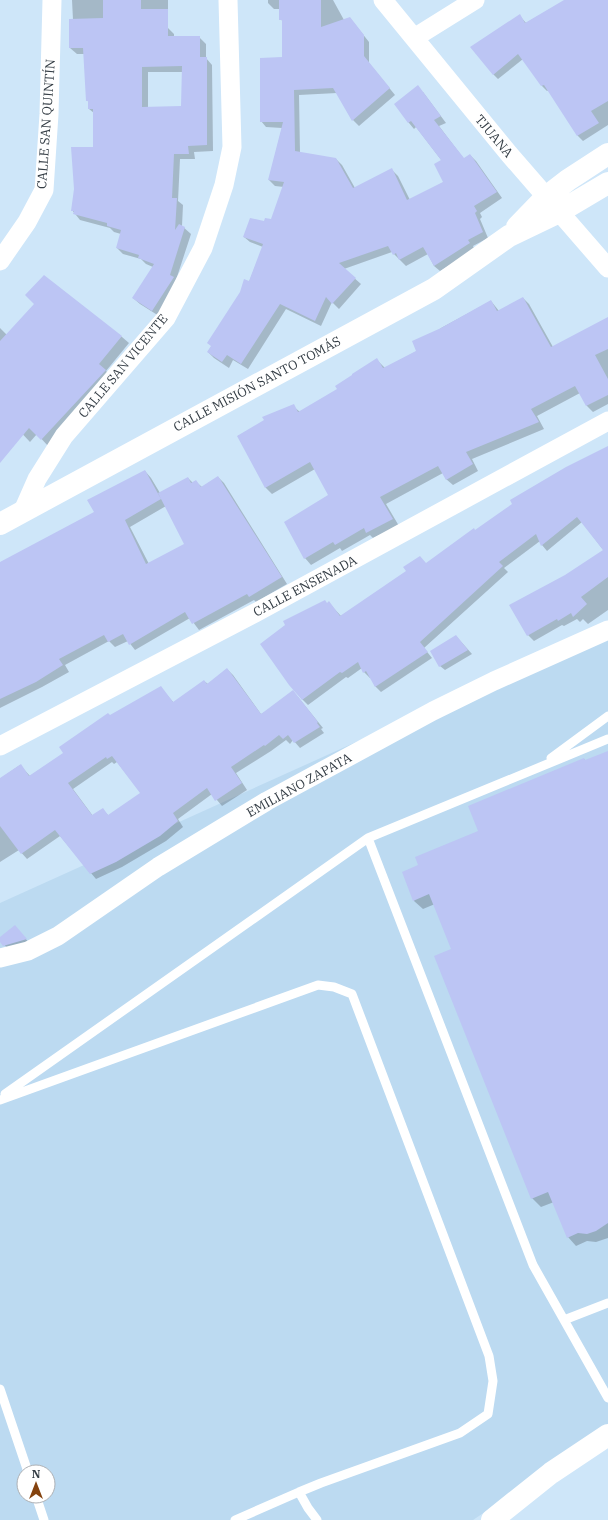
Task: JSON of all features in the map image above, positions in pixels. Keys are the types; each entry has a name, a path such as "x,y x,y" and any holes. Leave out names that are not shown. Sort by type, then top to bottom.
{"street":[{"name":"CALLE SAN QUINTÍN","path":"0,261 27,222 44,190 52,0"},
{"name":"CALLE SAN VICENTE","path":"22,513 37,478 64,436 166,318 203,248 224,185 232,146 228,0"},
{"name":"TJUANA","path":"383,0 608,268"},
{"path":"414,38 474,0"},
{"name":"CALLE MISIÓN SANTO TOMÁS","path":"553,204 568,180 608,154"},
{"name":"CALLE MISIÓN SANTO TOMÁS","path":"0,524 207,410 434,289 553,204 608,183"},
{"name":"CALLE ENSENADA","path":"0,746 255,613 608,421"},
{"name":"EMILIANO ZAPATA","path":"0,958 28,951 58,936 158,867 267,801 426,715 494,681 608,630"},
{"path":"492,1520 551,1473 608,1435"}],"lane":[{"path":"540,766 608,716"},
{"path":"0,1099 368,838 608,739"},
{"path":"368,838 533,1265 608,1398"},
{"path":"0,1099 318,985 334,987 352,994 490,1356 492,1381 488,1414 460,1433 321,1483 235,1520"},
{"path":"564,1320 608,1303"},
{"path":"0,1389 25,1464"},
{"path":"299,1492 317,1520"},
{"path":"39,1504 44,1520"}],"shaded area":[{"path":"608,628 608,1429 473,1520 0,1520 0,903"}],"building":[{"path":"103,0 141,0 141,9 168,9 168,36 200,36 200,57 207,57 207,145 188,146 189,154 174,154 172,198 177,198 175,230 179,224 185,227 170,275 174,277 152,311 132,298 154,264 138,258 139,255 116,248 121,230 107,226 107,223 73,214 74,211 71,211 74,189 71,147 93,147 93,109 88,109 88,101 86,101 83,48 69,48 69,19 103,18","holes":["182,66 181,106 142,107 142,67"]},
{"path":"279,0 321,0 321,27 350,17 364,35 364,56 390,88 352,121 333,88 294,90 295,151 336,158 353,188 392,168 407,200 443,182 434,164 441,160 411,121 408,123 394,104 418,85 441,116 434,120 464,158 470,154 497,192 474,206 477,211 475,213 483,232 468,240 470,243 434,266 423,247 399,260 396,253 393,255 388,246 339,263 356,278 332,304 326,297 315,321 280,304 241,364 227,355 222,362 207,352 211,346 207,343 240,292 244,279 249,281 263,244 243,237 250,218 264,221 265,218 271,219 284,182 268,180 283,122 260,122 260,58 282,57 282,20 279,20"},
{"path":"564,0 608,0 608,101 591,111 599,123 577,136 544,85 541,86 518,54 493,75 470,47 520,14 525,23"},
{"path":"44,275 122,336 99,364 106,370 41,440 29,428 0,463 0,341 34,304 25,295"},
{"path":"523,297 551,347 608,317 608,349 595,355 608,379 608,395 586,406 575,386 531,409 539,422 466,452 473,464 446,480 438,466 380,497 393,519 366,533 364,528 335,545 333,542 304,559 284,522 328,495 310,462 265,488 237,436 264,420 262,417 294,404 298,412 337,389 335,386 377,358 383,368 416,351 412,341 441,328 491,300 497,311"},
{"path":"608,446 608,577 581,597 587,604 573,617 571,613 527,636 509,605 565,575 603,550 577,517 541,546 536,534 499,562 503,566 420,642 428,652 375,687 366,671 363,673 358,662 342,673 340,672 302,700 289,685 260,644 285,625 283,621 325,600 327,603 329,601 340,616 406,571 403,567 420,556 426,563 474,528 475,530 512,504 510,500 566,467"},
{"path":"145,470 161,499 125,520 146,564 184,544 158,493 188,477 191,483 196,480 201,487 218,476 282,577 249,597 247,594 192,624 185,612 129,645 123,634 108,642 104,635 59,659 63,665 36,682 0,699 0,562 94,512 87,500"},
{"path":"456,635 468,650 439,667 430,651"},
{"path":"227,668 261,714 293,690 318,722 317,723 320,727 294,743 288,735 283,739 279,735 265,746 264,745 231,767 242,783 215,801 207,788 173,813 178,821 160,836 116,862 90,874 55,830 21,854 0,826 0,778 21,764 29,776 63,753 59,747 108,713 110,715 161,686 173,702 204,680 207,684","holes":["112,756 140,793 108,815 103,808 92,815 68,783 106,757 107,759"]},
{"path":"608,751 608,1223 596,1231 587,1234 578,1233 567,1238 548,1192 531,1199 434,956 451,949 429,894 413,901 402,872 418,865 415,857 478,831 468,806 584,758 585,760"},
{"path":"15,925 27,939 3,946 0,942 0,937"}]}
